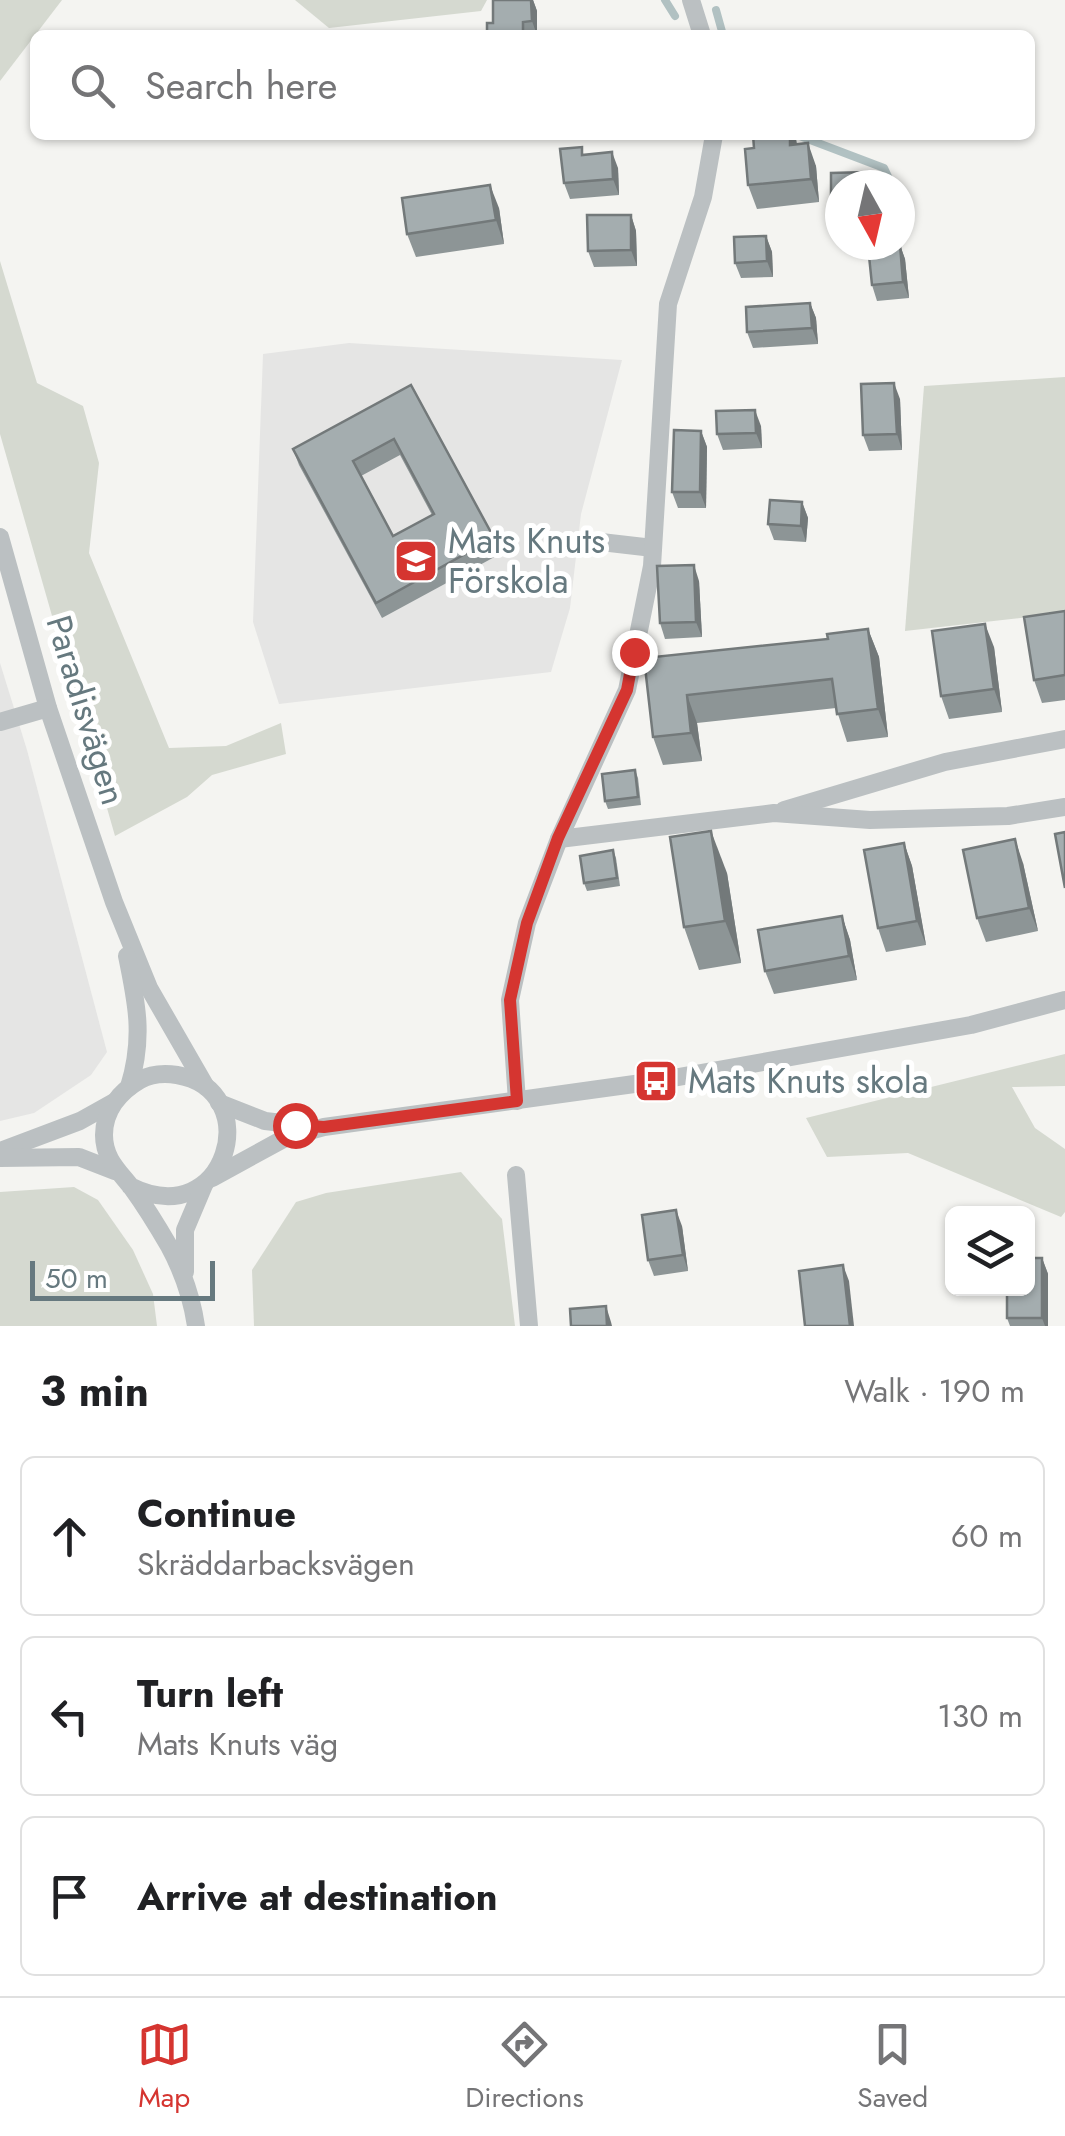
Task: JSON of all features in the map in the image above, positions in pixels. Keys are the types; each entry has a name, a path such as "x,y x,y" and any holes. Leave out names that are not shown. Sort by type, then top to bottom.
{"street":[{"path":"691,0 700,30"},
{"path":"517,1101 510,1000 527,923 558,838 627,690 653,548 668,304 703,198 713,140"},
{"name":"Paradisvägen","path":"0,536 48,708 114,902 150,988 206,1088"},
{"path":"602,542 653,548"},
{"path":"0,722 48,708"},
{"path":"558,838 774,813 945,762 1065,739"},
{"path":"774,813 870,820 1008,816 1065,807"},
{"name":"Paradisvägen","path":"114,902 138,1010 139,1045 129,1086"},
{"path":"130,1186 167,1198 186,1194 287,1137 324,1127 656,1081 971,1025 1065,1000"},
{"path":"0,1154 80,1122 147,1076 188,1077 206,1088 220,1103 227,1122 228,1142 223,1161 208,1181 185,1230 186,1287"},
{"path":"114,1102 104,1136 107,1154 171,1250 196,1326"},
{"path":"220,1103 264,1120 324,1127"},
{"path":"0,1154 80,1156 115,1171"},
{"path":"516,1175 530,1326"}],"shaded area":[{"path":"0,0 62,0 39,30 30,30 30,42 0,81"},
{"path":"295,0 487,0 481,11 329,28"},
{"path":"0,261 37,383 83,406 99,463 89,553 169,748 226,746 281,723 286,754 212,775 187,797 115,836 0,434"},
{"name":"Mats Knuts Förskola","path":"349,343 622,360 581,514 570,608 551,672 279,704 253,622 263,354"},
{"path":"1065,377 1065,613 905,631 924,386"},
{"path":"0,663 107,1052 91,1075 34,1113 0,1121"},
{"path":"1065,1054 1065,1086 1012,1087 1035,1128 1065,1149 1065,1212 1061,1217 908,1153 827,1157 806,1118"},
{"path":"461,1172 502,1219 515,1326 254,1326 252,1270 296,1202 326,1193"},
{"path":"74,1187 98,1200 133,1250 153,1294 157,1326 0,1326 0,1192"}],"building":[{"path":"493,0 531,0 532,21 523,22 523,30 487,30 487,23 493,23"},
{"path":"753,140 808,143 811,179 748,185 745,149 754,148"},
{"path":"582,147 582,155 612,152 613,179 564,183 560,149"},
{"path":"490,185 496,220 407,234 402,198"},
{"path":"587,215 631,215 631,250 588,251"},
{"path":"766,236 767,261 735,263 734,237"},
{"path":"869,260 901,260 903,282 872,285"},
{"path":"810,303 812,328 747,332 746,307"},
{"path":"894,383 897,434 863,435 861,384"},
{"path":"411,385 494,538 376,603 293,449","holes":["394,439 434,514 393,536 353,461"]},
{"path":"755,410 756,433 717,434 716,411"},
{"path":"674,430 701,431 700,492 672,492"},
{"path":"770,500 802,502 801,526 768,524"},
{"path":"694,565 696,622 660,623 657,566"},
{"path":"1065,611 1065,675 1034,680 1024,617"},
{"path":"985,624 994,689 941,696 932,631"},
{"path":"868,629 878,709 837,714 832,679 687,695 691,733 653,737 644,658 828,639 827,634"},
{"path":"635,770 638,797 605,801 602,774"},
{"path":"711,831 725,921 684,927 670,837"},
{"path":"1065,832 1065,888 1055,834"},
{"path":"1015,839 1029,908 977,918 963,850"},
{"path":"904,843 917,921 878,928 864,850"},
{"path":"613,850 617,878 584,883 580,856"},
{"path":"842,916 849,956 765,971 758,930"},
{"path":"676,1210 683,1255 648,1260 642,1215"},
{"path":"1035,1258 1042,1258 1042,1318 1007,1318 1007,1296 1035,1296"},
{"path":"843,1265 850,1326 805,1326 799,1271"},
{"path":"606,1306 607,1326 571,1326 570,1309"}],"waterway":[{"path":"665,0 675,16"},
{"path":"716,10 722,30"},
{"path":"810,140 885,170"}],"place":[{"name":"Mats Knuts Förskola","path":"416,561"},
{"name":"Mats Knuts skola","path":"656,1081"}],"route":[{"path":"295,1125 324,1127 517,1101 510,1000 527,923 558,838 627,690 634,652"}]}
